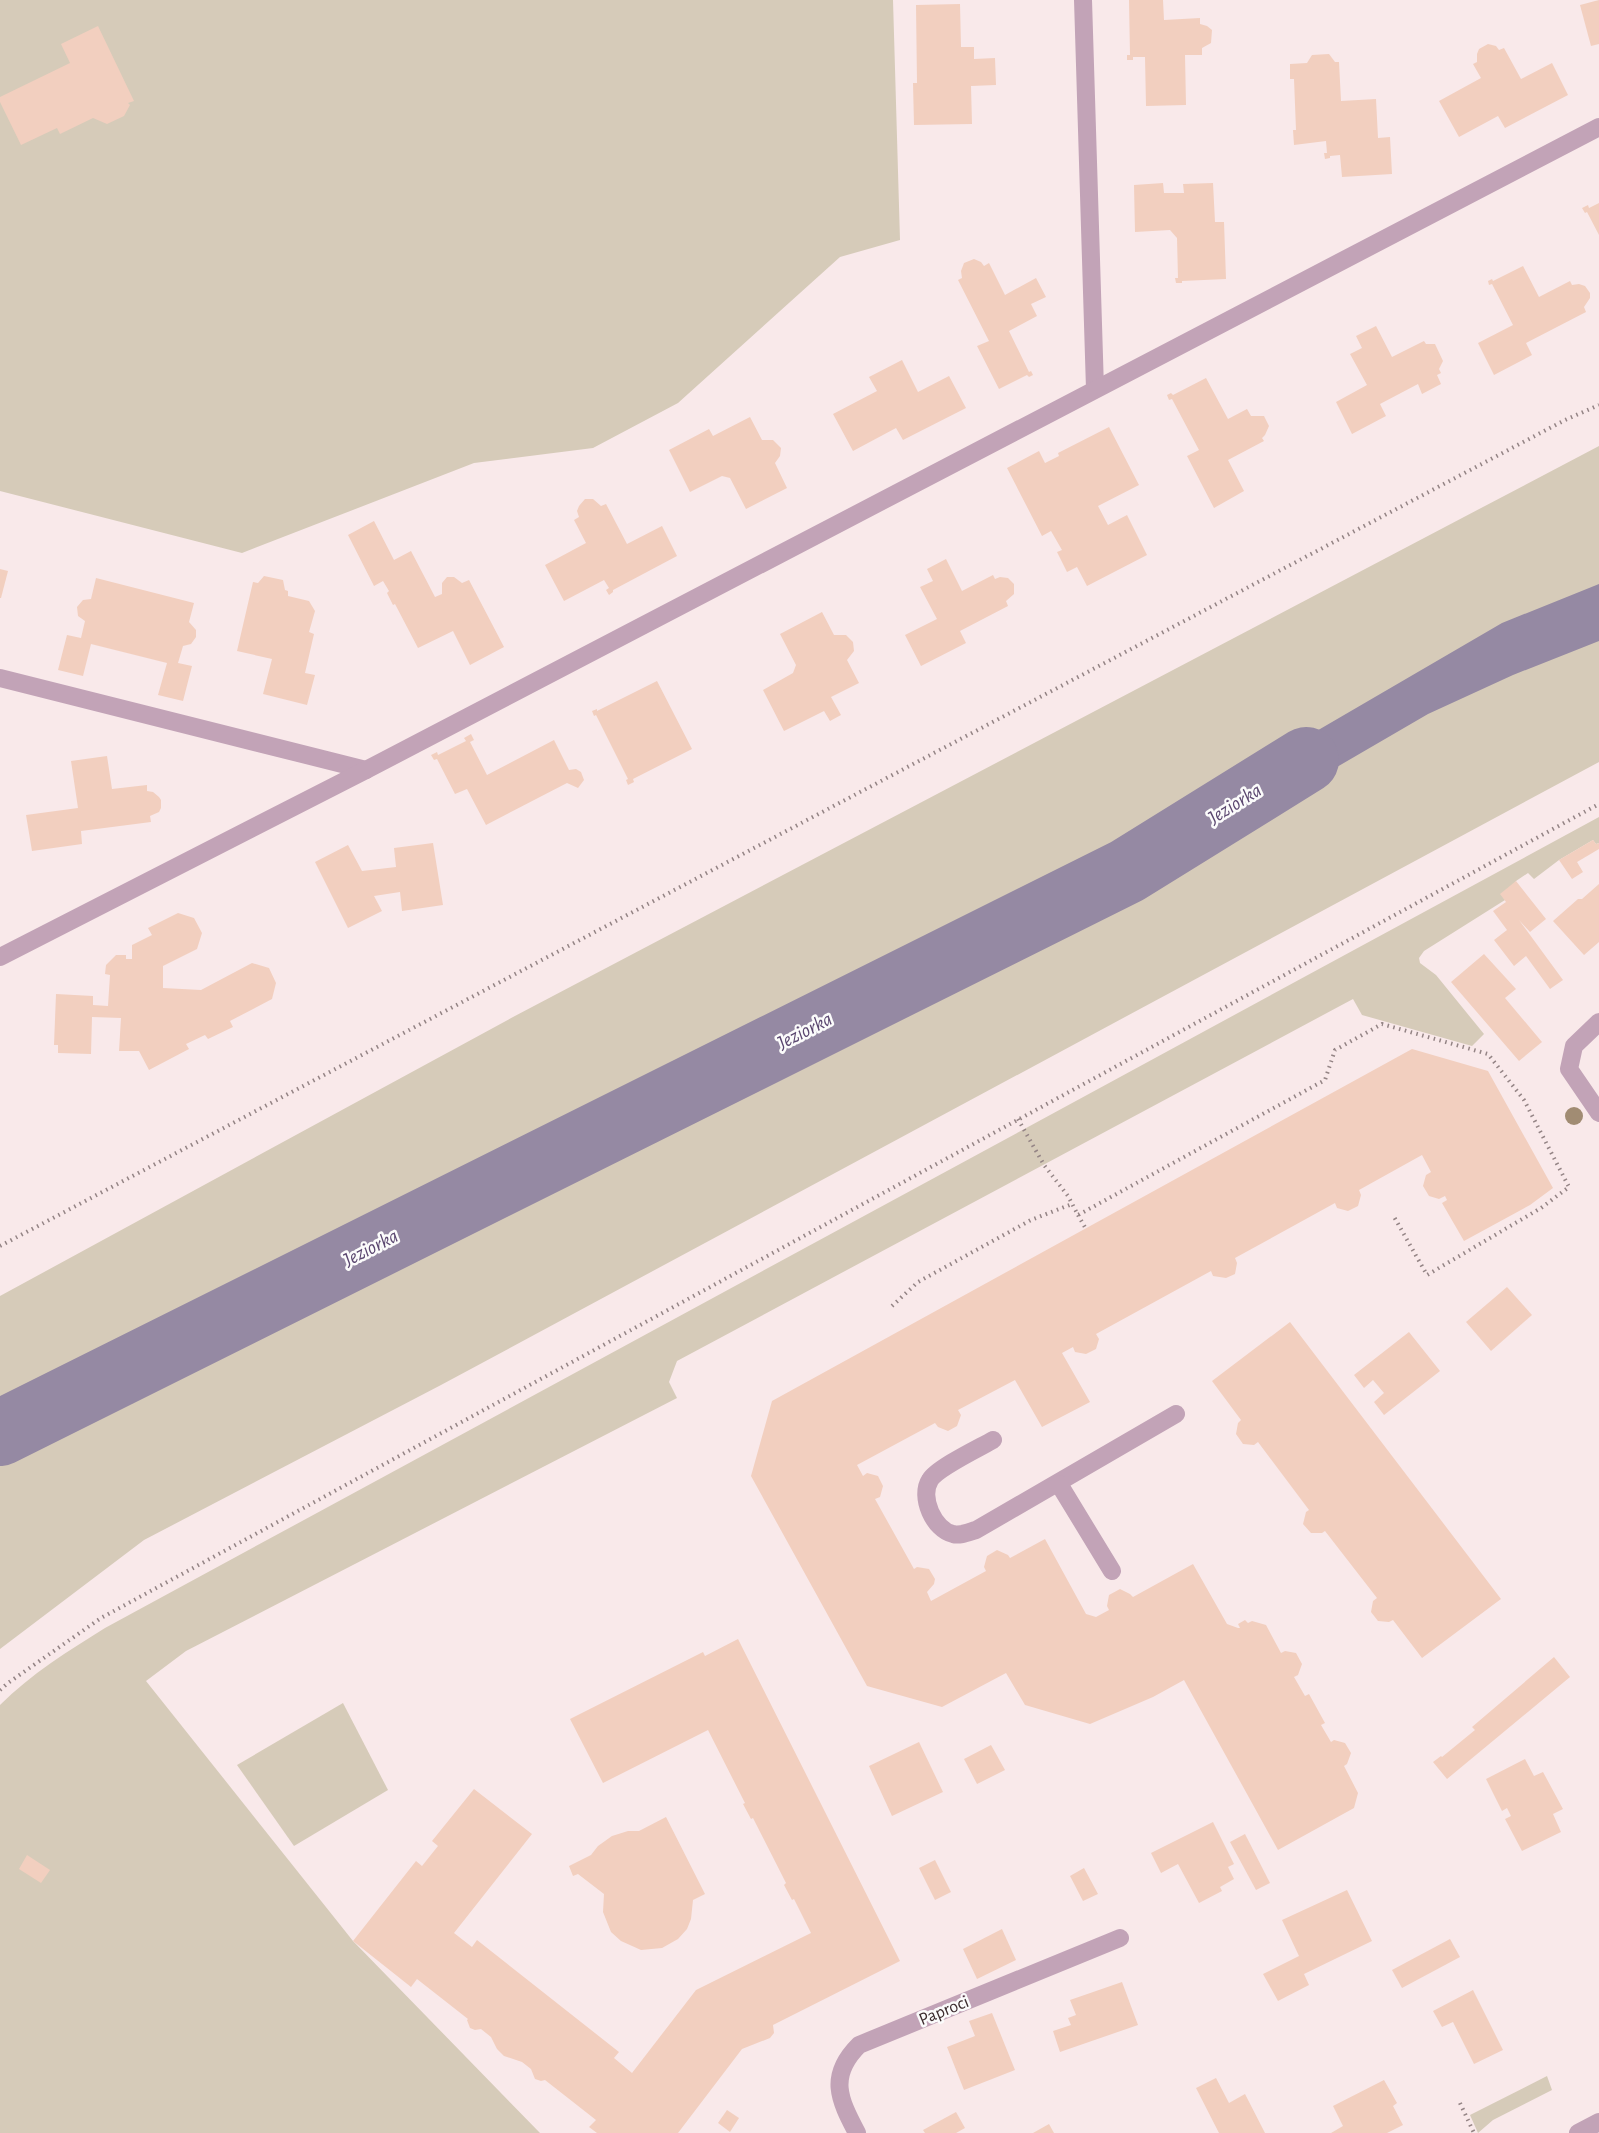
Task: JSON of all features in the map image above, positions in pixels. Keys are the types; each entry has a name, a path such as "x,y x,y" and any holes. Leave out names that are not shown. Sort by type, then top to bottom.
{"street":[{"path":"1083,0 1095,389"},
{"path":"0,957 366,770 1599,127"},
{"path":"0,678 366,770"},
{"path":"1599,1022 1574,1046 1569,1069 1599,1113"},
{"path":"993,1440 929,1480 926,1494 928,1506 934,1518 943,1528 953,1534 965,1534 976,1530 1059,1484 1176,1414"},
{"path":"1059,1484 1112,1571"},
{"name":"Paproci","path":"857,2133 843,2106 839,2090 840,2072 847,2057 859,2045 1120,1938"},
{"path":"1578,2133 1599,2122"}],"path":[{"path":"0,1246 1554,426 1599,405"},
{"path":"0,1690 101,1618 1599,804"},
{"path":"1078,1215 1325,1080 1335,1050 1382,1024 1488,1054 1524,1100 1569,1187 1541,1208 1427,1275 1393,1215"},
{"path":"1018,1119 1044,1165 1086,1228"},
{"path":"892,1306 918,1282 1031,1220 1072,1204"},
{"path":"1460,2103 1474,2133"}],"shaded area":[{"path":"0,0 893,0 900,240 840,257 678,403 593,448 474,463 242,553 0,491"},
{"path":"1599,446 1599,762 441,1385 144,1540 0,1649 0,1296 513,1017"},
{"path":"1599,817 1599,843 1596,844 1593,840 1559,860 1534,879 1528,873 1516,881 1505,900 1424,951 1419,958 1420,963 1436,975 1484,1034 1472,1046 1362,1015 1353,999 677,1361 669,1382 677,1398 186,1651 146,1681 353,1941 540,2133 0,2133 0,1705 24,1683 105,1628"},
{"path":"343,1703 388,1790 294,1846 237,1765"},
{"path":"1547,2076 1552,2090 1493,2120 1478,2133 1470,2115"}],"water":[{"path":"1599,584 1599,641 1513,675 1428,714 1306,785 1250,821 1204,792 1272,757 1502,623"}],"building":[{"path":"1129,0 1163,0 1164,20 1200,18 1200,24 1212,30 1211,43 1202,48 1202,55 1185,55 1186,105 1146,106 1145,57 1133,57 1133,60 1127,60 1127,55 1130,55"},
{"path":"1599,0 1599,44 1591,46 1580,5"},
{"path":"960,4 961,47 974,47 974,59 995,58 996,85 971,86 972,124 914,125 913,83 917,83 916,5"},
{"path":"98,26 134,101 128,103 130,105 124,116 107,124 93,118 60,134 57,128 21,145 0,102 0,97 70,63 61,44"},
{"path":"1488,44 1496,46 1499,50 1504,48 1521,79 1552,63 1568,95 1505,128 1498,116 1459,137 1439,101 1481,78 1473,64 1477,62 1479,49"},
{"path":"1329,54 1335,62 1339,62 1341,101 1376,99 1378,138 1390,137 1392,174 1342,177 1340,155 1325,159 1326,141 1294,145 1293,130 1296,130 1294,79 1290,79 1290,64 1307,63 1312,55"},
{"path":"1163,183 1164,193 1184,193 1183,184 1213,183 1215,222 1224,222 1226,279 1176,283 1175,278 1178,278 1177,238 1170,230 1135,232 1134,185"},
{"path":"1599,203 1599,235 1587,212 1585,213 1582,208 1588,205 1589,208"},
{"path":"974,259 984,266 989,263 1005,295 1036,278 1046,297 1031,304 1037,316 1009,331 1029,372 1031,371 1033,375 1029,377 1027,375 999,389 977,346 989,341 958,280 962,278 961,271 964,263"},
{"path":"1523,266 1539,297 1570,281 1572,285 1585,286 1590,293 1590,298 1584,307 1586,312 1526,343 1532,355 1494,375 1478,343 1513,325 1492,284 1489,285 1488,281 1492,279 1493,281"},
{"path":"1376,326 1392,357 1424,341 1426,344 1435,344 1443,361 1439,369 1441,373 1437,375 1441,384 1422,394 1418,384 1380,404 1386,416 1352,434 1336,402 1367,385 1350,354 1362,348 1356,336"},
{"path":"902,360 918,392 949,376 966,408 903,440 896,428 853,451 833,414 877,391 869,377"},
{"path":"1206,378 1228,419 1247,409 1251,416 1264,416 1269,426 1262,438 1264,441 1228,460 1244,491 1214,508 1187,456 1199,450 1172,399 1169,400 1167,395 1171,393 1173,395"},
{"path":"750,417 762,440 773,440 781,448 780,456 775,463 787,488 746,509 730,478 722,476 690,492 669,450 709,429 713,436"},
{"path":"1109,427 1139,485 1098,506 1108,525 1127,515 1147,555 1087,586 1077,567 1067,572 1057,552 1062,550 1051,531 1042,536 1007,468 1039,451 1045,463 1059,456 1058,453"},
{"path":"585,499 593,499 601,506 606,504 627,544 662,526 677,556 613,590 609,595 606,590 609,588 604,580 564,601 545,565 586,543 574,520 579,517 577,511"},
{"path":"374,521 394,560 411,551 435,597 442,594 442,583 447,577 454,577 462,583 469,580 504,647 470,665 453,631 418,648 395,604 393,605 383,581 374,586 348,535"},
{"path":"946,559 962,591 993,575 995,579 1008,578 1014,584 1014,594 1006,601 1008,606 960,631 966,643 921,666 905,635 937,619 920,587 933,581 927,569"},
{"path":"0,569 8,571 1,598 0,598"},
{"path":"264,576 283,580 288,596 309,601 315,611 309,632 314,634 305,673 315,675 307,705 263,694 272,659 237,651 253,582 258,583"},
{"path":"96,578 194,603 189,622 196,630 196,637 191,644 183,646 178,663 192,666 183,701 158,695 167,663 91,644 83,676 58,670 67,635 81,638 85,621 78,616 77,607 83,600 91,599"},
{"path":"822,612 834,635 846,635 853,642 854,651 847,660 859,683 831,697 841,715 830,721 824,711 784,731 763,690 793,673 796,665 780,634"},
{"path":"657,681 692,749 633,779 634,782 628,785 626,780 628,779 592,711 597,709 597,711"},
{"path":"471,734 474,740 470,742 487,775 554,740 569,770 576,769 581,772 584,780 578,788 567,783 486,825 467,789 455,794 437,759 434,760 431,755 437,752 438,755 466,741 464,738"},
{"path":"107,756 112,789 147,785 147,791 153,792 161,800 159,812 150,816 151,822 81,831 82,844 32,851 26,815 78,808 71,761"},
{"path":"1593,840 1596,844 1599,843 1599,849 1577,862 1583,872 1572,879 1559,860"},
{"path":"433,843 443,905 402,911 400,892 374,896 382,911 348,928 315,862 348,845 362,871 396,867 394,848"},
{"path":"1516,881 1546,919 1530,932 1519,920 1563,980 1550,989 1526,956 1514,966 1494,940 1507,930 1493,911 1506,902 1500,894"},
{"path":"1599,884 1599,942 1584,955 1553,921"},
{"path":"178,913 194,918 202,933 197,949 163,966 163,988 201,990 252,963 269,968 276,983 272,999 230,1021 233,1027 208,1039 205,1035 186,1044 189,1049 149,1070 139,1051 119,1051 121,1018 92,1017 91,1054 58,1053 58,1045 54,1045 56,994 93,996 93,1005 108,1006 110,975 105,974 106,965 116,955 126,955 126,959 132,959 132,945 152,935 148,928"},
{"path":"1484,954 1516,989 1505,998 1542,1042 1519,1061 1451,982"},
{"path":"1412,1049 1488,1071 1553,1188 1530,1205 1464,1241 1442,1203 1447,1200 1445,1196 1439,1199 1429,1196 1423,1186 1426,1175 1431,1172 1422,1155 1359,1190 1361,1195 1358,1206 1348,1211 1337,1208 1335,1203 1235,1258 1237,1263 1235,1274 1226,1278 1213,1276 1211,1271 1096,1334 1099,1339 1096,1349 1086,1354 1075,1352 1073,1347 1062,1353 1090,1402 1042,1427 1015,1380 958,1410 961,1415 957,1426 948,1431 938,1427 935,1423 857,1465 863,1476 867,1473 878,1476 883,1486 880,1497 875,1499 914,1569 917,1567 929,1569 935,1579 927,1592 931,1601 986,1571 984,1567 987,1556 997,1550 1010,1558 1045,1539 1086,1614 1096,1617 1109,1610 1107,1606 1109,1595 1120,1589 1133,1597 1193,1564 1227,1624 1240,1628 1238,1624 1245,1620 1248,1623 1252,1621 1266,1625 1281,1653 1285,1651 1296,1653 1302,1664 1298,1675 1294,1677 1305,1696 1309,1694 1325,1723 1321,1725 1331,1742 1334,1740 1345,1743 1351,1753 1344,1766 1358,1793 1354,1808 1278,1850 1184,1680 1153,1697 1090,1724 1025,1705 1006,1673 942,1707 867,1686 751,1476 772,1401"},
{"path":"1507,1287 1532,1315 1491,1351 1466,1322"},
{"path":"1290,1322 1501,1599 1422,1658 1393,1620 1378,1621 1371,1612 1373,1601 1377,1598 1325,1531 1311,1533 1303,1524 1306,1512 1309,1510 1258,1442 1254,1445 1243,1444 1236,1434 1238,1423 1241,1420 1212,1381"},
{"path":"1409,1332 1440,1371 1384,1415 1374,1402 1384,1393 1373,1380 1364,1388 1354,1375"},
{"path":"738,1639 900,1961 773,2025 774,2033 770,2038 742,2049 678,2133 597,2133 589,2127 596,2120 545,2080 535,2079 531,2069 522,2062 504,2056 497,2049 491,2037 481,2029 470,2028 468,2019 417,1979 411,1987 353,1941 416,1861 422,1866 438,1846 432,1841 474,1789 532,1834 454,1933 472,1947 477,1940 619,2052 614,2058 632,2073 696,1990 811,1933 794,1899 792,1900 784,1885 786,1883 753,1818 751,1819 743,1804 745,1803 708,1730 603,1783 570,1719 703,1652 705,1656"},
{"path":"1554,1657 1570,1677 1447,1779 1433,1762 1475,1730 1472,1727"},
{"path":"919,1742 943,1792 892,1816 869,1766"},
{"path":"991,1745 1005,1770 977,1784 964,1759"},
{"path":"1525,1759 1534,1776 1543,1772 1563,1809 1553,1814 1561,1832 1522,1851 1505,1819 1511,1816 1507,1808 1502,1811 1486,1779"},
{"path":"666,1817 705,1894 693,1900 691,1919 687,1929 678,1939 662,1948 641,1950 621,1941 611,1932 603,1912 604,1894 578,1874 573,1876 569,1866 591,1855 598,1846 612,1836 628,1831 639,1831"},
{"path":"1213,1822 1234,1864 1228,1867 1234,1879 1220,1887 1222,1891 1199,1903 1178,1864 1161,1873 1151,1853"},
{"path":"1245,1834 1270,1883 1256,1890 1230,1842"},
{"path":"27,1855 50,1870 41,1883 19,1869"},
{"path":"935,1860 951,1892 935,1900 919,1868"},
{"path":"1084,1868 1098,1894 1083,1901 1070,1876"},
{"path":"1347,1890 1372,1941 1304,1974 1309,1985 1278,2001 1263,1974 1299,1956 1282,1920"},
{"path":"1002,1929 1016,1960 977,1979 963,1949"},
{"path":"1450,1939 1460,1957 1402,1988 1392,1970"},
{"path":"1122,1982 1138,2025 1060,2052 1053,2031 1071,2025 1068,2018 1076,2015 1070,2000"},
{"path":"1473,1990 1503,2050 1474,2064 1453,2022 1442,2027 1433,2011"},
{"path":"992,2013 1015,2070 964,2090 947,2047 975,2036 969,2021"},
{"path":"1216,2078 1229,2103 1245,2094 1265,2133 1219,2133 1196,2088"},
{"path":"1384,2080 1397,2103 1393,2106 1403,2125 1387,2133 1331,2133 1343,2126 1333,2106"},
{"path":"727,2110 739,2118 730,2132 718,2123"},
{"path":"956,2112 965,2128 956,2133 925,2133 923,2130"},
{"path":"1049,2124 1054,2133 1033,2133"}],"waterway":[{"name":"Jeziorka","path":"0,1433 1127,871 1306,760"}]}
